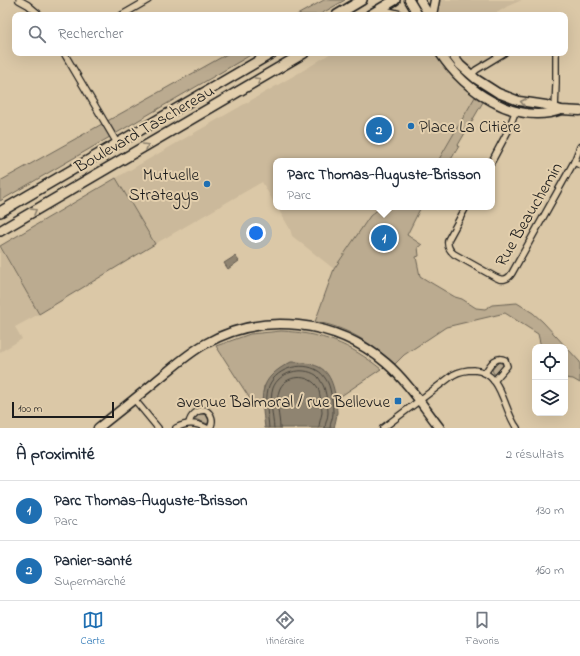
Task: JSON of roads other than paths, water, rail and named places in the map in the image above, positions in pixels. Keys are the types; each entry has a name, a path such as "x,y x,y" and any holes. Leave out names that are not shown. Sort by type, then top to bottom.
{"main road":[{"path":"342,12 362,0"},
{"path":"375,12 395,0"},
{"name":"Boulevard Taschereau","path":"0,212 267,56"},
{"name":"Boulevard Taschereau","path":"0,231 299,56"}],"street":[{"path":"19,0 36,12"},
{"path":"127,12 148,0"},
{"path":"409,0 416,12"},
{"path":"420,0 427,12"},
{"path":"433,12 435,0"},
{"path":"379,10 387,12"},
{"path":"66,56 117,143"},
{"path":"442,56 451,69 473,89 493,101 516,110 542,114 557,110"},
{"path":"454,56 471,75 491,89 508,98 557,110 580,111"},
{"path":"471,75 476,70 499,56"},
{"path":"556,56 557,110"},
{"path":"494,158 508,131 516,110"},
{"name":"Rue Beauchemin","path":"464,210 448,240 447,243 449,249 454,254 495,277 502,280 508,278 577,163 580,147"},
{"path":"98,428 192,353 211,341 225,334 247,328 261,325 284,324 318,328 338,334 352,340 375,354 390,367 440,428"},
{"path":"485,373 496,359 500,358 505,360 507,366 494,381"},
{"path":"383,428 458,372 472,370 485,373 494,381 512,421 517,428"},
{"path":"134,399 158,428"},
{"path":"190,423 190,419 194,414 205,410 210,413 212,418 210,428"},
{"path":"176,428 190,423 206,428"}],"water":[{"path":"235,256 239,261 228,269 224,263"},
{"path":"291,362 305,363 319,367 328,375 336,400 337,414 334,428 265,428 263,406 264,389 272,375 280,368"}],"place":[{"name":"Place La Citière","path":"411,126"},
{"name":"Panier-santé","path":"379,130"},
{"name":"Mutuelle Strategys","path":"207,184"},
{"name":"Parc Thomas-Auguste-Brisson","path":"384,238"},
{"name":"avenue Balmoral / rue Bellevue","path":"398,401"}]}
